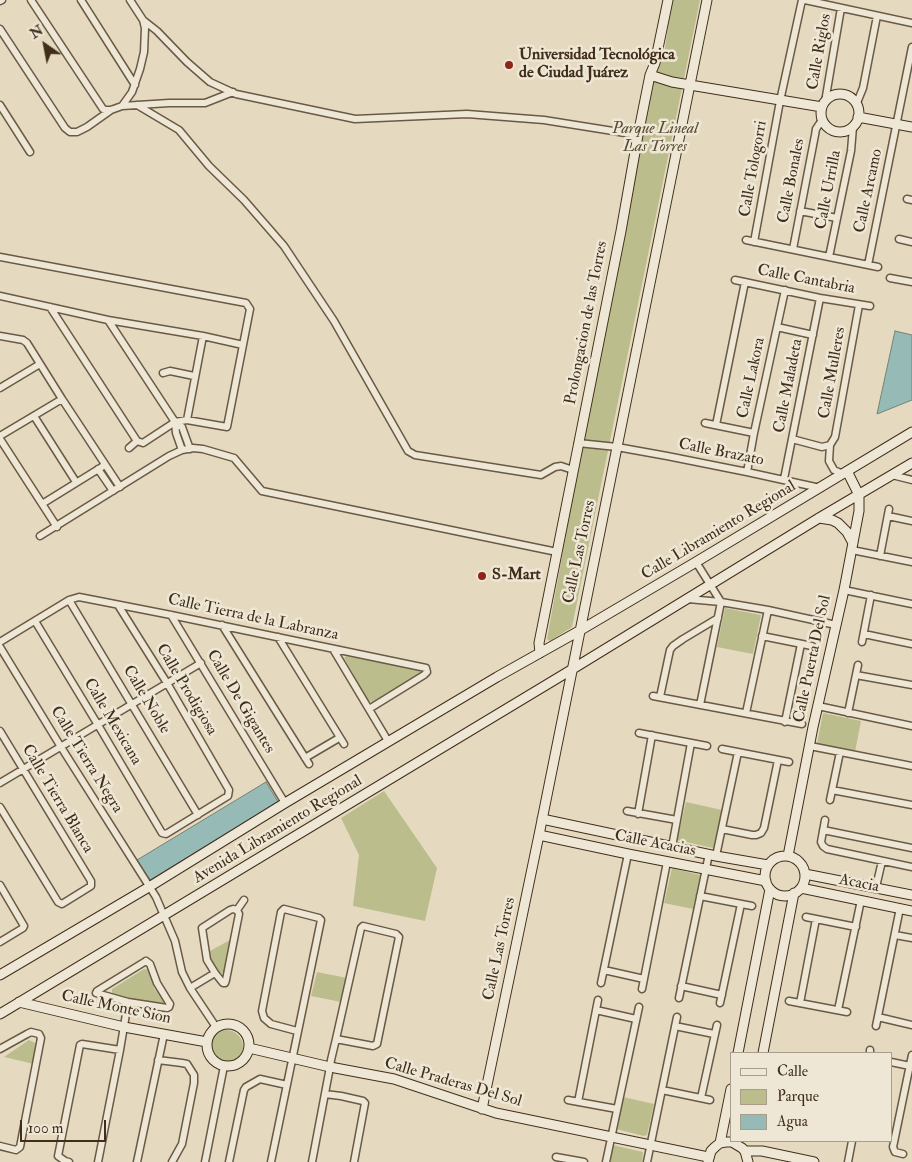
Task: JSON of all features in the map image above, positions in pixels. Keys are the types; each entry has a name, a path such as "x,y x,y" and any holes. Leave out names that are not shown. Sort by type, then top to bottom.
{"street":[{"path":"31,0 103,109 111,110"},
{"path":"81,0 135,85"},
{"path":"130,0 143,20 157,31 186,62 210,82 236,94 355,119 467,114 544,120 638,135"},
{"name":"Prolongacion de las Torres","path":"540,652 539,643 621,231 638,135 668,0"},
{"name":"Calle Las Torres","path":"482,1109 707,0"},
{"path":"803,0 912,23"},
{"name":"Calle Tologorri","path":"754,242 780,101 803,0"},
{"name":"Calle Riglos","path":"823,105 841,8"},
{"path":"856,105 863,88 877,16"},
{"path":"122,106 132,92 140,69 145,39 143,20"},
{"path":"0,29 65,128 70,132 77,132 87,127 111,110 122,106 205,103 233,92"},
{"name":"Calle Arcamo","path":"868,265 912,47"},
{"path":"650,75 672,82 780,101 823,105"},
{"path":"835,95 848,96 856,105 858,117 848,131 836,132 830,130 822,120 823,105 835,95"},
{"path":"0,105 30,152"},
{"path":"137,105 178,130 209,166 244,200 284,246 334,321 408,451 415,455 541,475 555,467 561,466 573,470"},
{"path":"858,117 912,127"},
{"name":"Calle Bonales","path":"793,249 816,129 822,120"},
{"name":"Calle Urrilla","path":"830,257 851,151 852,127"},
{"path":"800,211 837,218"},
{"path":"899,239 912,242"},
{"path":"746,240 878,267"},
{"path":"0,257 246,303 250,309 228,427 187,420 176,422 143,442 137,441 50,307"},
{"path":"890,278 912,282"},
{"name":"Calle Cantabria","path":"736,280 820,298 870,306"},
{"path":"716,425 745,282"},
{"name":"Calle Lakora","path":"748,472 754,433 785,290"},
{"path":"0,296 108,320 203,336 243,345"},
{"name":"Calle Maladeta","path":"784,479 820,298"},
{"name":"Calle Mulleres","path":"830,445 835,437 859,304"},
{"path":"108,320 176,422 182,427 190,449"},
{"path":"777,327 813,335"},
{"path":"0,336 23,340 27,343 120,486"},
{"path":"187,420 203,336"},
{"path":"0,388 40,364"},
{"path":"163,373 170,371 194,376"},
{"path":"56,526 0,437 62,399"},
{"path":"34,416 76,482"},
{"path":"176,422 176,433 182,450"},
{"path":"705,423 754,433"},
{"name":"Calle Libramiento Regional","path":"540,652 696,562 912,432"},
{"path":"792,439 822,447 830,445 829,461 834,470 845,473 859,495"},
{"path":"129,448 137,441"},
{"name":"Calle Brazato","path":"578,443 617,447 784,479 820,488"},
{"path":"40,536 169,456 182,450 203,449 234,458 262,491 557,552"},
{"path":"571,670 912,463"},
{"path":"42,504 105,464"},
{"path":"98,469 113,491"},
{"path":"892,475 912,480"},
{"name":"Calle Puerta Del Sol","path":"788,856 818,706 844,590 859,511 859,495"},
{"path":"880,556 888,513 912,521"},
{"path":"819,518 838,523 847,532 852,546 880,556 912,562"},
{"path":"696,562 721,602 700,705"},
{"path":"844,590 912,604"},
{"path":"862,642 871,595"},
{"name":"Calle Tierra de la Labranza","path":"69,600 79,597 426,668 428,672 424,675 369,709"},
{"path":"687,599 721,602 768,610 836,626"},
{"path":"0,642 69,600"},
{"name":"Calle Noble","path":"69,600 198,815"},
{"name":"Calle Prodigiosa","path":"118,605 167,683 229,790 228,796 198,815"},
{"path":"746,713 768,610"},
{"name":"Calle De Gigantes","path":"171,615 285,803"},
{"path":"660,697 670,650 682,638 718,618"},
{"name":"Calle Mexicana","path":"34,621 162,833 166,834 198,815"},
{"path":"222,625 307,761 339,738"},
{"path":"864,634 912,644"},
{"path":"762,636 812,646"},
{"path":"278,637 344,744"},
{"path":"785,722 802,644"},
{"name":"Calle Tierra Negra","path":"0,647 156,897 165,916"},
{"path":"333,649 388,742"},
{"name":"Avenida Libramiento Regional","path":"0,976 285,803 540,652"},
{"path":"0,783 201,663"},
{"path":"848,713 858,664"},
{"name":"Avenida Libramiento Regional","path":"0,1014 571,670"},
{"path":"856,675 912,685"},
{"path":"653,696 802,724"},
{"path":"818,706 912,726"},
{"name":"Calle Tierra Blanca","path":"0,731 91,881 91,886 62,904 58,902 0,807"},
{"path":"639,733 707,746"},
{"path":"638,814 652,735"},
{"path":"672,847 692,743"},
{"path":"810,746 912,766"},
{"path":"722,749 789,762"},
{"path":"678,998 706,870 722,829 738,752"},
{"path":"830,800 840,752"},
{"path":"722,829 752,835 761,833 764,828 778,760"},
{"path":"832,790 912,806"},
{"path":"627,811 677,820"},
{"name":"Calle Acacias","path":"542,819 672,847 768,865"},
{"path":"825,820 822,844 827,849 912,867"},
{"path":"823,830 912,848"},
{"name":"Calle Acacias","path":"539,835 768,885"},
{"path":"601,983 628,854"},
{"path":"738,1052 768,885 766,870 776,857 788,856 802,864 805,874 804,883 797,891 784,896 779,895 768,885"},
{"path":"876,887 882,861"},
{"path":"642,989 667,862"},
{"path":"805,874 912,895"},
{"path":"0,885 24,924 23,928 0,942"},
{"path":"763,1052 797,891"},
{"name":"Acacia","path":"797,891 861,900 912,910"},
{"path":"700,896 752,906"},
{"path":"238,910 230,910 202,928 207,960 214,973 223,983 226,980 239,914 238,910 244,900"},
{"path":"838,1010 861,900"},
{"path":"720,1003 741,904"},
{"path":"876,1026 900,908"},
{"path":"270,1162 321,920 284,910 281,912 262,1011 264,1018 271,1024 297,1031"},
{"path":"165,916 175,941 182,972 190,988 216,1027"},
{"path":"806,917 856,927"},
{"path":"800,1003 816,919"},
{"path":"312,1162 330,1067 336,1039 361,928 363,926 396,934 399,937 377,1044 373,1046 336,1039"},
{"path":"895,935 912,938"},
{"path":"148,961 157,983 170,1004 169,1007 128,1002 97,994 96,992 148,961"},
{"path":"604,970 644,980"},
{"path":"190,988 214,973"},
{"path":"681,986 722,995"},
{"path":"578,1102 598,1000"},
{"path":"789,1001 847,1012"},
{"name":"Calle Monte Sion","path":"19,1002 124,1027 207,1042"},
{"path":"98,1162 128,1002"},
{"path":"606,1162 639,1007"},
{"path":"596,1010 636,1019"},
{"path":"647,1162 677,1017"},
{"path":"878,1017 912,1025"},
{"path":"230,1024 237,1025 243,1029 249,1041 249,1048 243,1061 230,1066 224,1066 216,1063 211,1058 207,1042 211,1032 216,1027 230,1024"},
{"path":"701,1098 717,1025"},
{"path":"675,1026 714,1034"},
{"path":"0,1049 27,1034 39,1034 41,1038 20,1147 16,1150 0,1146"},
{"path":"137,1162 164,1034"},
{"path":"69,1162 58,1156 80,1045 120,1050"},
{"name":"Calle Praderas Del Sol","path":"249,1048 330,1067 394,1079 482,1109 651,1145 708,1160"},
{"path":"903,1154 896,1153 893,1149 894,1126 912,1055"},
{"path":"158,1060 187,1064 194,1075 182,1144 172,1162"},
{"path":"892,1062 910,1066"},
{"path":"205,1162 224,1066"},
{"path":"229,1162 246,1087 260,1079 286,1085"},
{"path":"662,1090 710,1100"},
{"path":"325,1094 363,1101 365,1103 354,1162"},
{"path":"720,1143 730,1094"},
{"path":"568,1100 617,1110"},
{"path":"708,1160 710,1152 720,1143 732,1142 762,1151 814,1162"},
{"path":"848,1162 852,1142"},
{"path":"744,1146 748,1162"},
{"path":"556,1157 584,1162"}],"green space":[{"name":"Parque Lineal Las Torres","path":"671,0 700,0 572,627 550,641 547,639 638,135 658,55 664,55"},
{"path":"725,608 761,615 753,654 717,647"},
{"path":"346,656 420,670 420,673 372,702 368,700 344,658"},
{"path":"823,713 861,721 855,752 817,744"},
{"path":"384,791 437,868 425,921 353,906 359,855 341,818"},
{"path":"686,802 722,810 713,848 677,840"},
{"path":"672,868 700,875 693,909 664,903"},
{"path":"230,940 224,974 215,968 211,960 210,951"},
{"path":"144,969 150,970 154,988 164,1001 162,1006 112,996 112,989"},
{"path":"317,972 352,979 346,1003 311,996"},
{"path":"226,1030 238,1035 243,1047 238,1059 226,1064 214,1059 209,1047 214,1035"},
{"path":"29,1040 37,1044 34,1064 4,1057"},
{"path":"623,1097 654,1104 647,1135 644,1136 616,1129"},
{"path":"612,1145 643,1152 642,1162 609,1162"}],"water":[{"path":"895,331 912,335 912,400 877,414"},
{"path":"266,782 278,802 150,880 137,860"}],"place":[{"name":"Universidad Tecnológica de Ciudad Juárez","path":"509,65"},
{"name":"S-Mart","path":"482,576"}]}
